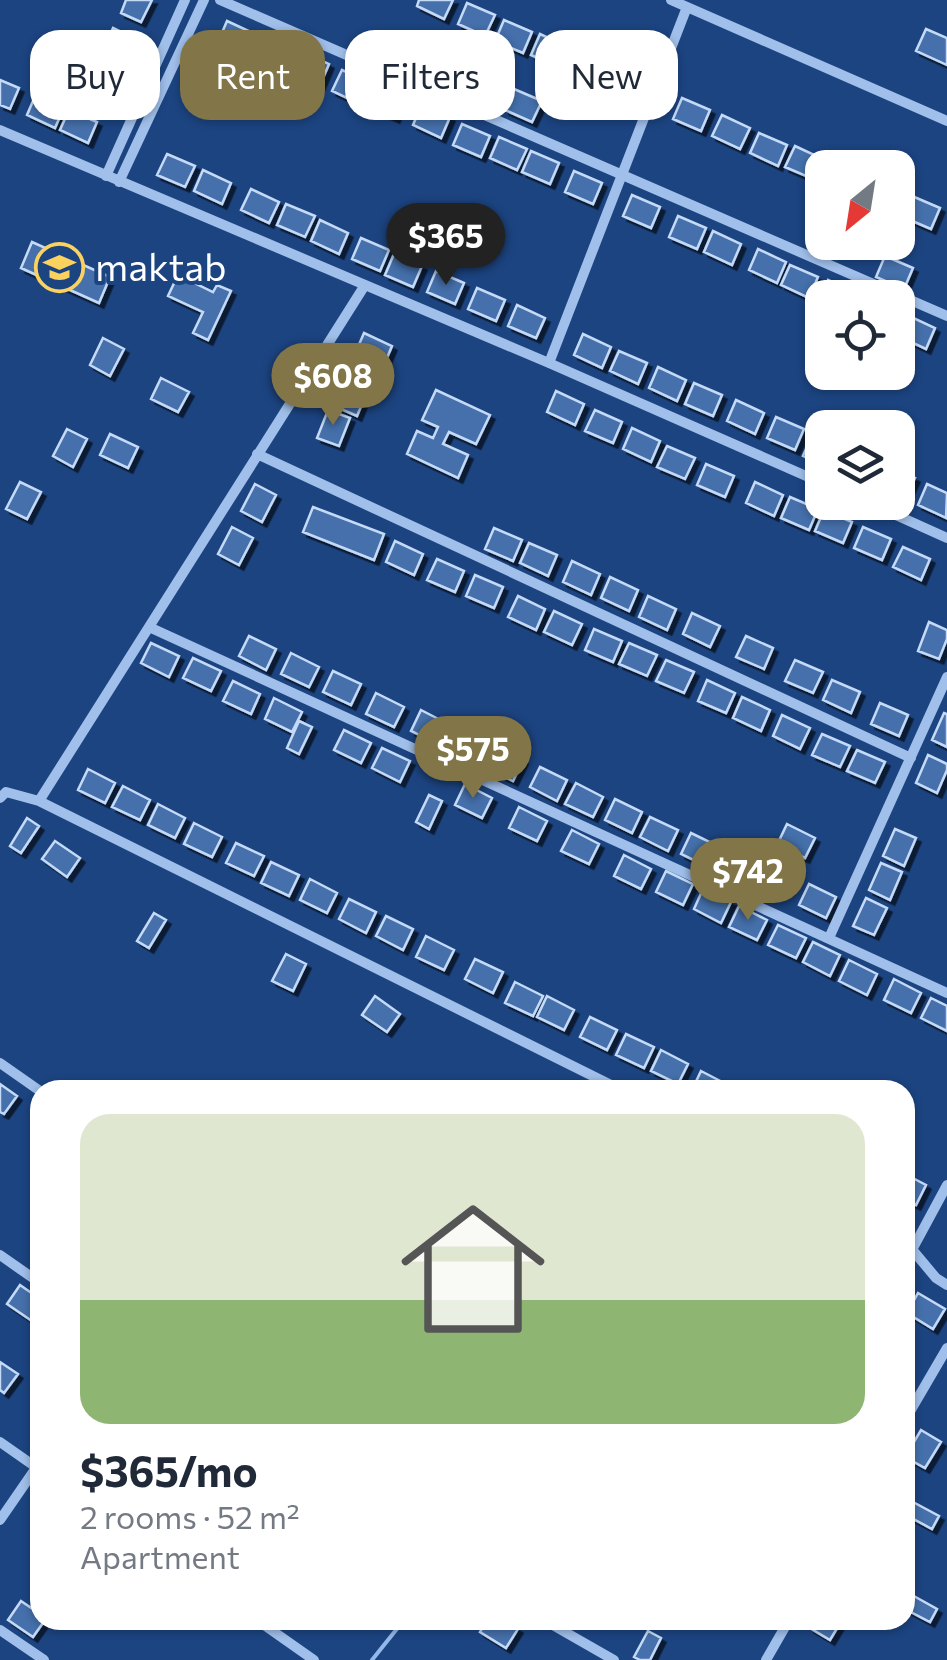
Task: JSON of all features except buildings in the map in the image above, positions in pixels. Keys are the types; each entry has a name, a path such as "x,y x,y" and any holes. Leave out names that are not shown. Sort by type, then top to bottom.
{"street":[{"path":"106,176 185,0"},
{"path":"119,182 204,0"},
{"path":"220,0 947,316"},
{"path":"670,0 947,121"},
{"path":"549,363 687,7"},
{"path":"0,130 805,476"},
{"path":"40,801 364,284"},
{"path":"258,454 911,758"},
{"path":"907,520 947,538"},
{"path":"150,626 947,993"},
{"path":"830,938 947,677"},
{"path":"0,798 6,792 40,801 600,1080"},
{"path":"0,1064 30,1084"},
{"path":"915,1235 947,1184"},
{"path":"915,1252 936,1278 947,1285"},
{"path":"0,1255 30,1276"},
{"path":"915,1403 947,1348"},
{"path":"0,1442 30,1460"},
{"path":"0,1520 30,1478"},
{"path":"0,1630 44,1660"},
{"path":"271,1630 314,1660"},
{"path":"562,1630 614,1660"},
{"path":"766,1660 783,1630"}],"waterway":[{"path":"372,1660 396,1630"}],"place":[{"name":"maktab","path":"60,268"}]}
